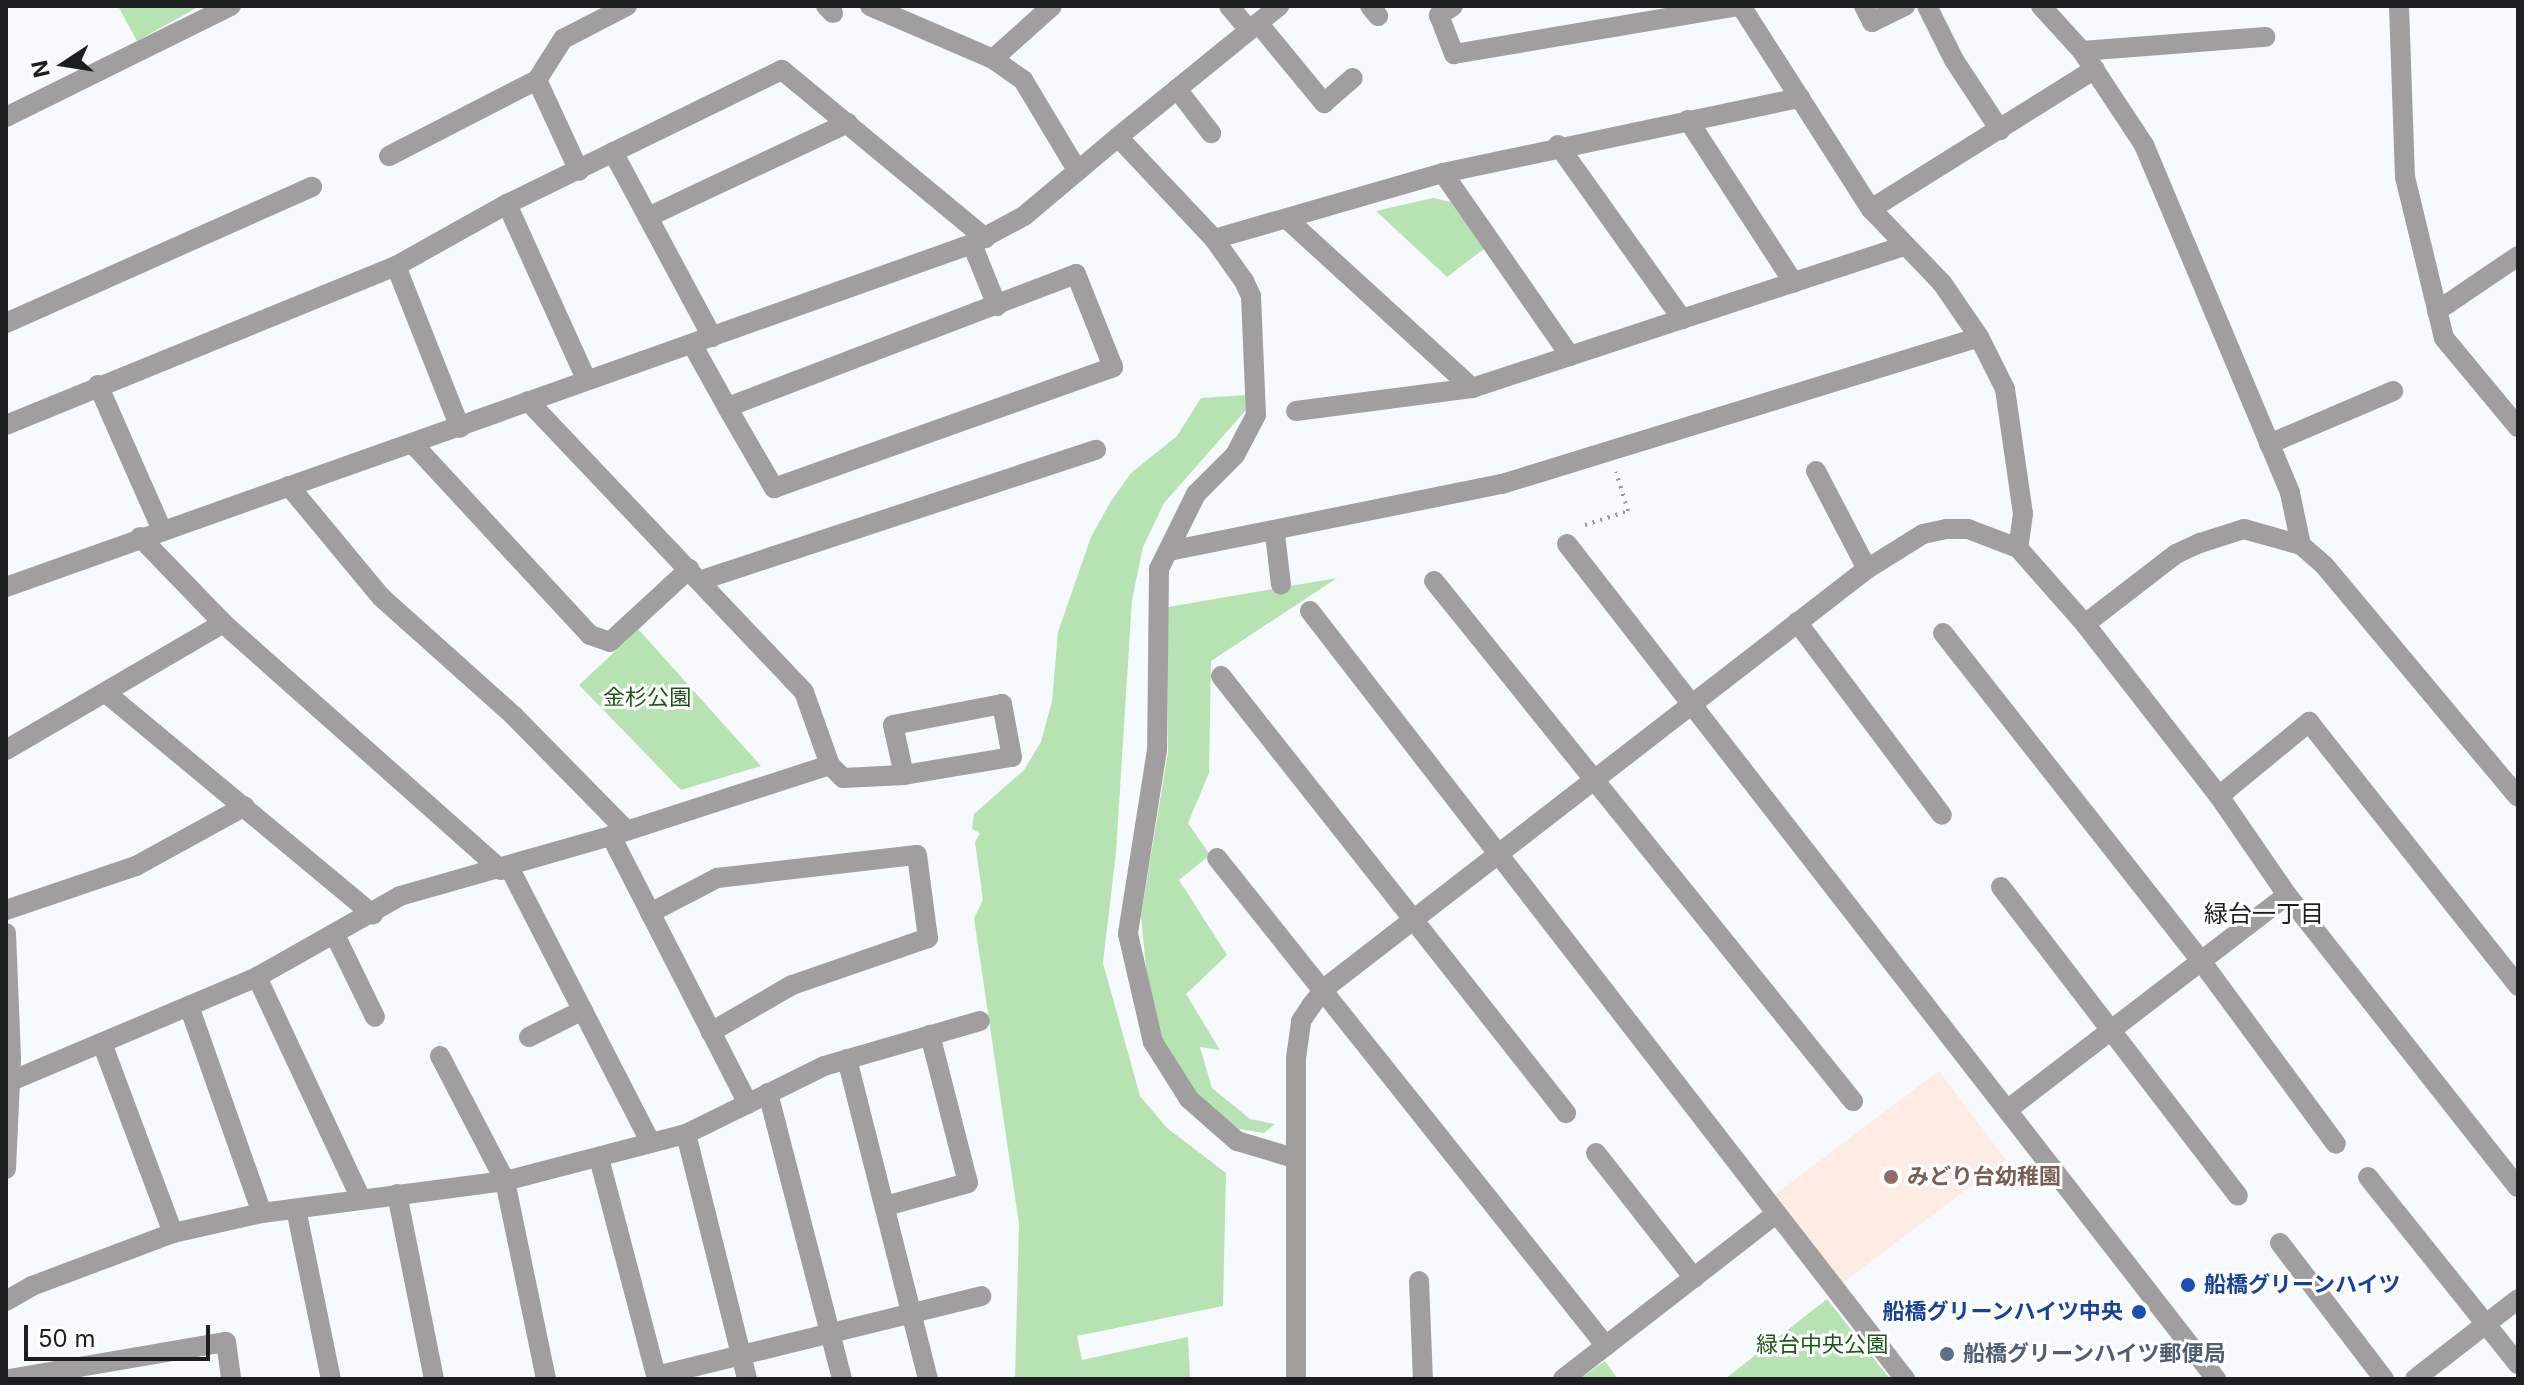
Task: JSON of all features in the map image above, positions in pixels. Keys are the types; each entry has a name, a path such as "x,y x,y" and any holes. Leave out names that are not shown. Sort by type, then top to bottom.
{"street":[{"path":"6,117 231,6"},
{"path":"389,156 537,80 563,39 627,6"},
{"path":"870,6 905,12 993,59 1023,80 1077,170"},
{"path":"993,59 1052,6"},
{"path":"1229,6 1254,27 1324,103 1353,78"},
{"path":"6,587 140,537 414,445 586,379 979,241 1024,216 1279,6"},
{"path":"1453,6 1439,15 1454,54 1740,6 1871,209 1902,247 1942,283 1979,337 2005,389 2023,514 2018,548"},
{"path":"1623,6 1634,25"},
{"path":"1864,6 1872,22 1905,6"},
{"path":"1927,6 1954,60 2000,130"},
{"path":"2041,6 2082,51 2144,145 2290,493 2301,545"},
{"path":"2399,6 2405,177 2437,311 2458,360 2518,427"},
{"path":"2082,51 2265,37"},
{"path":"1871,209 2095,69"},
{"path":"6,425 396,266 507,204 782,70 848,123 979,241 997,306"},
{"path":"537,80 579,171"},
{"path":"1177,89 1211,133"},
{"path":"1214,239 1443,173 1558,145 1800,98"},
{"path":"1688,120 1794,283"},
{"path":"648,217 848,123"},
{"path":"1118,137 1214,239 1251,296 1256,415 1235,455 1196,494 1159,569 1157,750 1128,934 1144,1011 1163,1062 1206,1117 1251,1147 1294,1158"},
{"path":"1558,145 1682,319"},
{"path":"613,152 712,337"},
{"path":"1443,173 1570,356"},
{"path":"6,323 312,187"},
{"path":"507,204 586,379"},
{"path":"1287,219 1472,388"},
{"path":"1296,411 1472,388 1902,247"},
{"path":"2437,311 2518,256"},
{"path":"396,266 460,428"},
{"path":"692,344 727,407 774,488 1113,367 1076,274 727,407"},
{"path":"1169,551 1275,534 1502,484 1979,337"},
{"path":"98,385 162,530"},
{"path":"2269,444 2393,391"},
{"path":"528,401 804,692 830,765 853,780 904,775 1012,757 1002,704 893,725 904,775"},
{"path":"414,445 590,635 610,642 695,575 1096,450"},
{"path":"1816,471 1867,569"},
{"path":"289,486 381,597 514,716 618,833 650,913 748,1104"},
{"path":"1296,1379 1294,1158 1301,1021 1325,988 1692,708 1867,569 1923,534 1946,529 1968,529 2018,548 2085,624 2219,796 2287,895 2518,1187"},
{"path":"2085,624 2176,554 2200,543 2244,529 2301,545 2324,565 2518,797"},
{"path":"1275,534 1281,585"},
{"path":"140,537 223,623 505,869 583,1010 651,1143"},
{"path":"1567,544 2216,1379"},
{"path":"1434,581 1853,1101"},
{"path":"1310,611 1905,1379"},
{"path":"1797,622 1942,815"},
{"path":"6,750 223,623"},
{"path":"1943,633 2201,961 2336,1144"},
{"path":"1221,676 1566,1113"},
{"path":"106,693 373,915"},
{"path":"2219,796 2309,722 2518,986"},
{"path":"9,1067 102,1043 257,977 373,915 400,896 505,869 830,765"},
{"path":"6,910 136,866 245,806"},
{"path":"650,913 717,878 917,855 928,938 792,985 711,1032"},
{"path":"1217,858 1325,988 1606,1346"},
{"path":"2001,887 2238,1196"},
{"path":"2007,1110 2287,895"},
{"path":"6,933 9,1067 6,1169"},
{"path":"335,935 375,1017"},
{"path":"257,977 361,1199"},
{"path":"189,1006 262,1213"},
{"path":"529,1037 583,1010"},
{"path":"6,1301 32,1286 173,1233 262,1213 505,1181 686,1134 768,1093 847,1059 980,1021"},
{"path":"886,1206 968,1183 930,1035"},
{"path":"102,1043 173,1233"},
{"path":"440,1056 505,1181 546,1379"},
{"path":"847,1059 928,1379"},
{"path":"768,1093 842,1379"},
{"path":"686,1134 747,1379"},
{"path":"1596,1153 1694,1278"},
{"path":"599,1158 656,1376 981,1296"},
{"path":"2368,1177 2518,1364"},
{"path":"397,1194 434,1379"},
{"path":"296,1209 331,1379"},
{"path":"1563,1379 1776,1214"},
{"path":"2280,1243 2384,1379"},
{"path":"1419,1281 1423,1379"},
{"path":"2415,1379 2518,1299"},
{"path":"9,1379 118,1370 226,1342 231,1379"}],"path":[{"path":"1585,525 1628,511 1609,450"}],"shaded area":[{"name":"みどり台幼稚園","path":"1939,1071 2006,1160 1842,1283 1775,1194"}],"green space":[{"path":"118,6 200,6 137,41"},
{"path":"1433,198 1451,202 1484,249 1447,277 1376,211"},
{"path":"1248,395 1246,410 1164,503 1143,547 1132,600 1116,852 1103,963 1140,1096 1167,1128 1226,1173 1223,1306 1077,1336 1082,1360 1188,1337 1190,1379 1015,1379 1019,1224 974,918 983,900 975,842 980,833 972,829 974,814 1024,770 1041,742 1052,701 1058,632 1091,537 1111,501 1131,473 1177,436 1201,398"},
{"path":"1337,578 1211,661 1209,773 1188,823 1210,855 1179,880 1227,955 1186,994 1220,1050 1200,1047 1212,1088 1250,1119 1275,1124 1264,1133 1239,1129 1193,1095 1157,1038 1150,1007 1141,916 1168,752 1168,607"},
{"name":"金杉公園","path":"639,629 761,766 681,790 579,685"},
{"name":"緑台中央公園","path":"1827,1299 1890,1379 1725,1379"},
{"path":"1605,1361 1618,1379 1579,1379"}],"place":[{"name":"みどり台幼稚園","path":"1891,1177"},
{"name":"船橋グリーンハイツ","path":"2188,1285"},
{"name":"船橋グリーンハイツ中央","path":"2139,1312"},
{"name":"船橋グリーンハイツ郵便局","path":"1947,1354"}],"district":[{"name":"緑台一丁目","path":"2264,914"}]}
